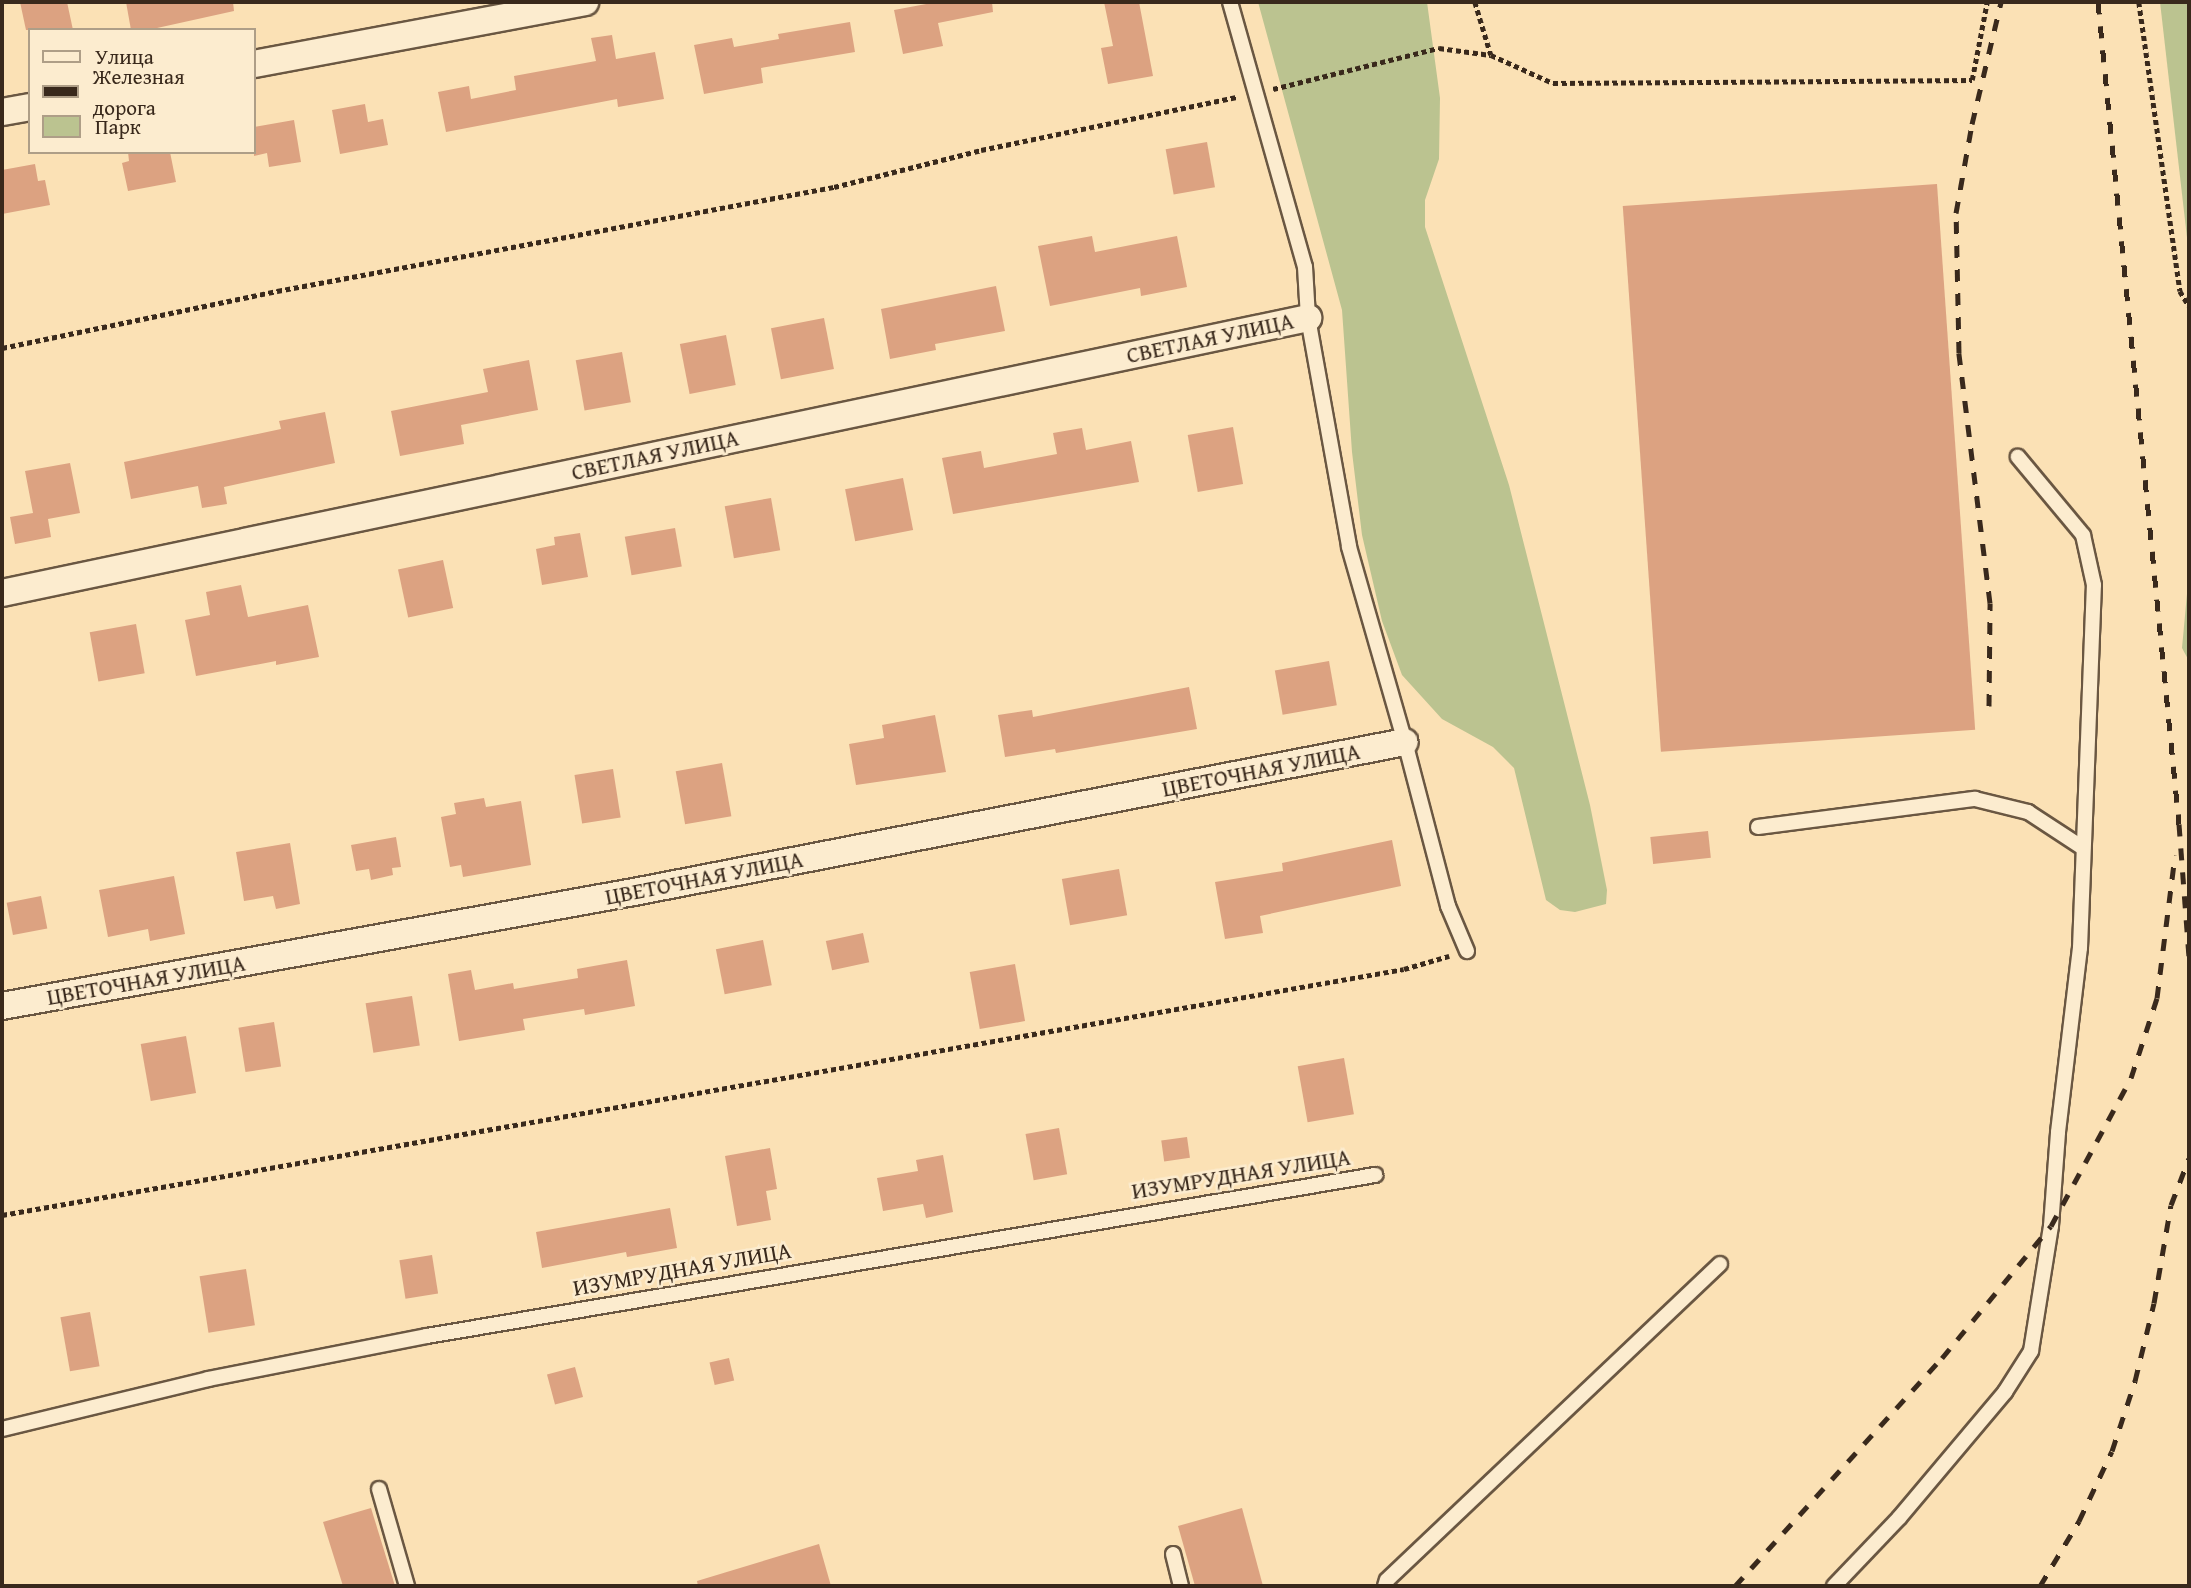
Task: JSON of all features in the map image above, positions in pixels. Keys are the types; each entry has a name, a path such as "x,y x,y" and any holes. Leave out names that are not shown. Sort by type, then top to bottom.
{"street":[{"path":"444,27 461,2"},
{"path":"256,64 584,2"},
{"path":"2,113 28,107"},
{"name":"СВЕТЛАЯ УЛИЦА","path":"2,593 1308,318"},
{"name":"ЦВЕТОЧНАЯ УЛИЦА","path":"2,1006 621,894 1405,742"}],"lane":[{"path":"1230,2 1305,267 1308,318 1349,547 1405,742 1448,906 1467,951"},
{"path":"1834,1586 1899,1518 2005,1392 2031,1351 2051,1226 2058,1132 2080,948 2094,585 2083,535 2018,457"},
{"path":"1758,827 1975,799 2028,812 2083,848"},
{"name":"ИЗУМРУДНАЯ УЛИЦА","path":"2,1429 208,1379 427,1336 1375,1175"},
{"path":"1385,1586 1387,1580 1720,1264"},
{"path":"379,1489 407,1586"},
{"path":"1173,1554 1181,1586"}],"path":[{"path":"1475,2 1491,55"},
{"path":"2,348 277,290 834,187 981,150 1256,93 1439,48 1491,55 1553,83 1972,80 1987,2"},
{"path":"2139,2 2180,291 2189,306"},
{"path":"2,1215 1405,969 1467,951"}],"green space":[{"path":"1258,2 1427,2 1440,98 1439,159 1425,200 1425,227 1509,485 1590,805 1607,890 1606,904 1575,912 1560,910 1546,900 1514,768 1493,747 1442,719 1402,675 1382,621 1362,535 1352,452 1342,310"},
{"path":"2160,2 2189,2 2189,255"},
{"path":"2189,572 2189,661 2182,648"}],"building":[{"path":"20,2 67,2 73,28 26,30"},
{"path":"126,2 233,2 234,11 157,28 131,28"},
{"path":"937,2 992,2 993,12 938,23 943,46 903,54 894,10"},
{"path":"1104,2 1139,2 1153,76 1108,84 1101,48 1113,46"},
{"path":"850,22 855,52 761,68 763,83 704,94 694,45 732,38 734,47 779,39 778,34"},
{"path":"612,35 616,59 655,52 664,99 618,107 617,99 446,132 438,92 469,86 471,99 516,90 514,76 596,61 591,38"},
{"path":"365,104 368,122 383,119 388,145 340,154 332,110"},
{"path":"294,120 301,162 269,167 267,153 254,156 256,127"},
{"path":"1207,142 1215,187 1174,195 1166,149"},
{"path":"128,154 170,154 176,182 128,191 122,163 129,161"},
{"path":"35,164 38,181 45,180 50,205 2,214 2,170"},
{"path":"1937,184 1975,730 1661,752 1623,206"},
{"path":"1092,236 1095,252 1177,236 1187,287 1141,296 1140,288 1050,306 1038,246"},
{"path":"996,286 1005,331 935,344 936,350 890,359 881,309"},
{"path":"824,318 834,369 781,379 771,328"},
{"path":"726,335 736,385 690,394 680,344"},
{"path":"622,352 631,402 585,410 576,360"},
{"path":"529,360 538,410 461,425 464,444 400,456 391,411 488,392 483,369"},
{"path":"325,412 335,463 224,487 227,504 202,508 198,486 131,499 124,462 281,429 279,421"},
{"path":"1233,427 1243,484 1198,492 1188,435"},
{"path":"1082,428 1086,450 1131,441 1139,482 953,514 942,458 981,451 984,468 1057,454 1053,433"},
{"path":"70,463 80,513 48,519 51,537 15,544 10,517 33,513 25,471"},
{"path":"903,478 913,530 855,541 845,489"},
{"path":"771,498 780,550 734,558 725,506"},
{"path":"675,528 682,566 632,575 625,537"},
{"path":"580,533 588,577 542,585 536,549 555,545 554,537"},
{"path":"443,560 453,608 408,617 398,570"},
{"path":"241,585 248,617 308,605 319,657 276,665 276,661 196,676 185,620 210,615 206,592"},
{"path":"136,624 145,673 98,681 90,632"},
{"path":"1329,661 1337,705 1283,715 1275,671"},
{"path":"1189,687 1197,729 1056,753 1055,749 1005,757 998,715 1032,710 1033,717"},
{"path":"935,715 946,772 856,785 849,744 884,738 882,725"},
{"path":"722,763 731,816 685,824 676,771"},
{"path":"613,769 621,817 582,823 574,775"},
{"path":"484,798 486,807 521,801 531,865 463,877 461,865 450,867 441,817 456,814 454,803"},
{"path":"1708,831 1711,858 1653,864 1650,837"},
{"path":"396,837 401,867 392,868 393,875 371,880 369,869 356,871 351,845"},
{"path":"1392,840 1401,886 1260,916 1263,933 1225,939 1215,882 1283,871 1282,863"},
{"path":"290,843 300,904 276,909 273,896 244,901 236,852"},
{"path":"1119,869 1127,915 1070,925 1062,879"},
{"path":"174,876 185,934 150,941 148,929 108,937 99,890"},
{"path":"41,896 47,928 13,935 7,903"},
{"path":"863,933 869,962 832,970 826,941"},
{"path":"763,940 772,985 725,994 716,949"},
{"path":"627,960 635,1006 585,1015 584,1009 523,1019 525,1030 459,1041 448,974 471,970 475,990 513,983 514,989 578,978 577,969"},
{"path":"1015,964 1025,1021 980,1029 970,972"},
{"path":"412,996 420,1045 373,1053 366,1003"},
{"path":"274,1022 281,1066 245,1072 238,1028"},
{"path":"186,1036 196,1093 151,1101 141,1044"},
{"path":"1344,1058 1354,1114 1308,1122 1298,1066"},
{"path":"1059,1128 1067,1174 1034,1180 1026,1134"},
{"path":"1187,1137 1190,1158 1164,1161 1161,1141"},
{"path":"770,1148 777,1189 766,1191 771,1220 737,1226 725,1156"},
{"path":"943,1155 953,1212 926,1218 923,1204 883,1211 877,1178 918,1171 916,1160"},
{"path":"670,1208 677,1248 627,1257 626,1252 542,1268 536,1232"},
{"path":"432,1255 438,1294 406,1299 399,1260"},
{"path":"246,1269 255,1325 208,1333 200,1276"},
{"path":"90,1312 100,1366 70,1371 60,1317"},
{"path":"729,1358 734,1380 715,1385 710,1362"},
{"path":"575,1367 583,1397 555,1404 547,1375"},
{"path":"371,1508 395,1586 343,1586 323,1522"},
{"path":"1242,1508 1263,1586 1195,1586 1178,1526"},
{"path":"819,1544 831,1586 698,1586 697,1581"}],"railway":[{"path":"1989,706 1990,603 1959,353 1956,213 1972,124 2001,2"},
{"path":"2098,2 2179,824 2189,958"},
{"path":"1735,1586 1942,1358 2051,1226 2131,1078 2157,998 2175,855"},
{"path":"2040,1586 2079,1521 2112,1451 2135,1381 2154,1303 2171,1205 2189,1158"}]}
